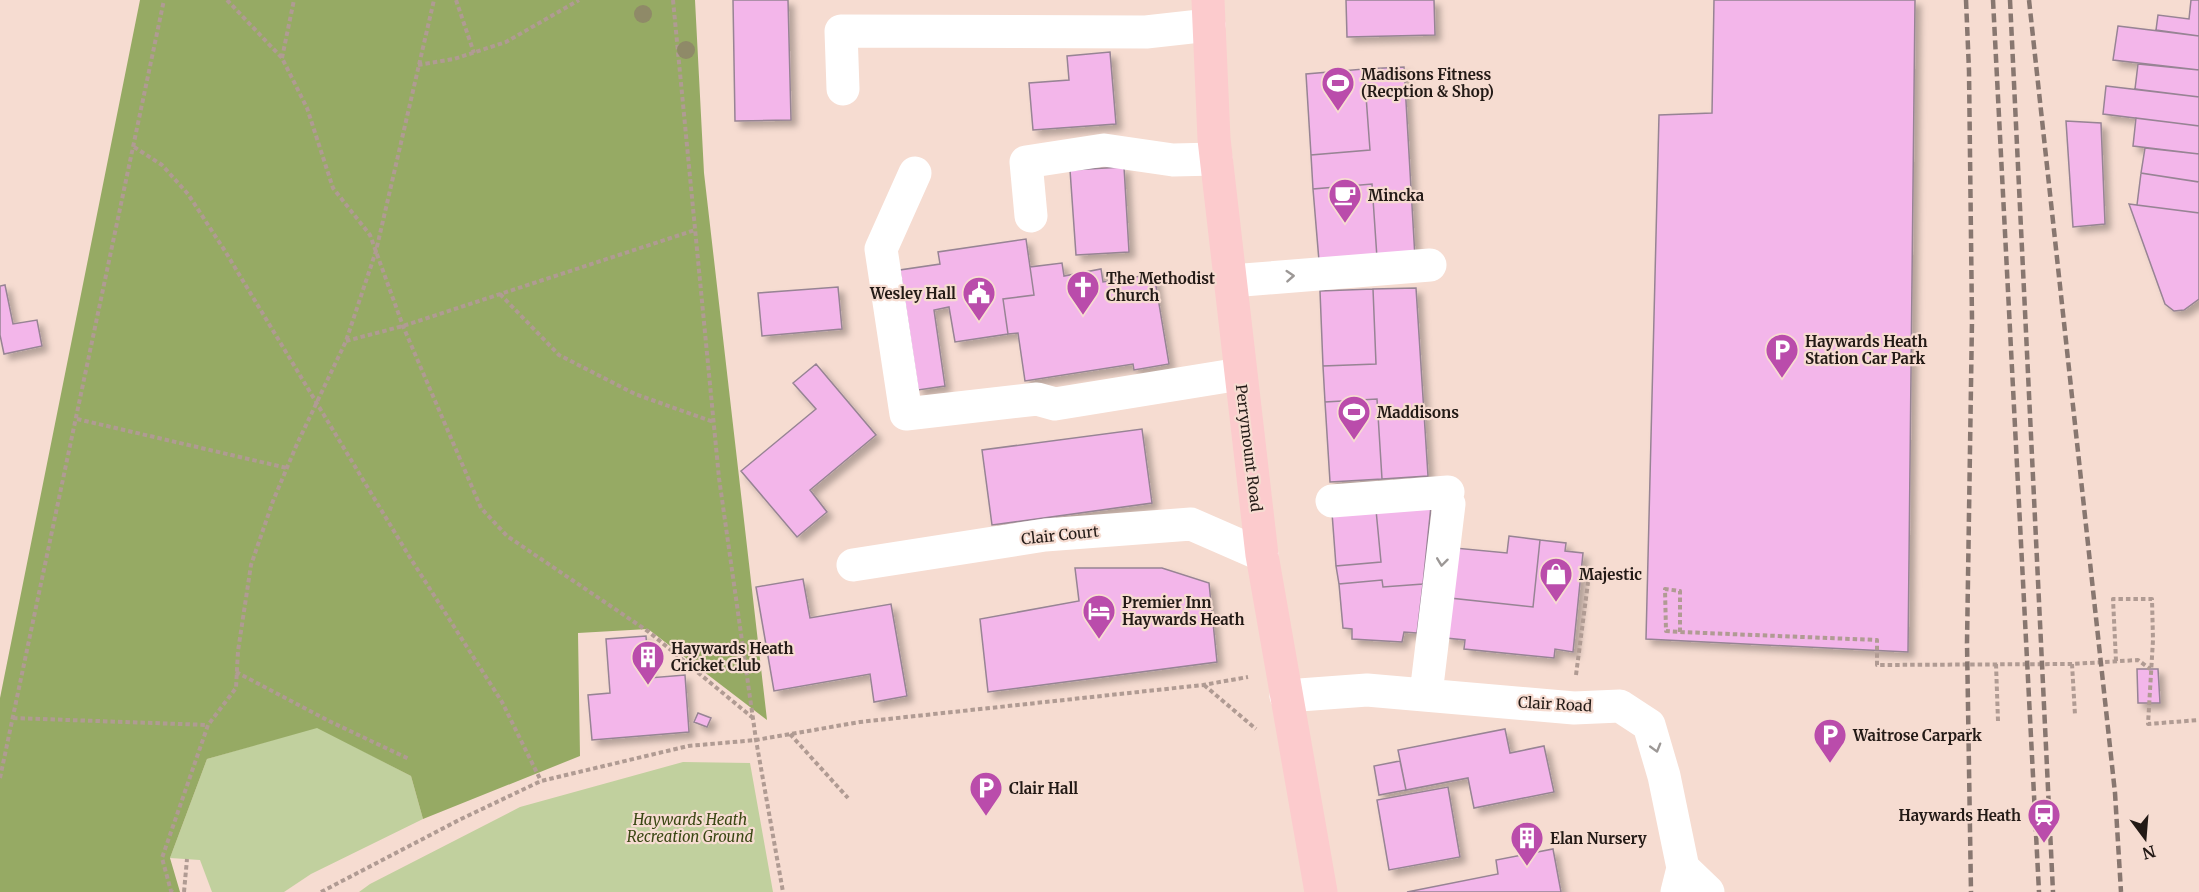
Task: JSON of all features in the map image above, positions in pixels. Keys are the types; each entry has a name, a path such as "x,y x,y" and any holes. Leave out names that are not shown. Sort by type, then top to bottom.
{"main road":[{"name":"Perrymount Road","path":"1208,12 1216,159 1262,555 1321,892"}],"street":[{"path":"843,89 842,31 1146,32 1208,12"},
{"path":"1031,216 1026,162 1104,150 1173,160 1216,159"},
{"path":"915,173 881,249 906,414 1037,399 1055,404 1240,374"},
{"path":"1231,281 1430,265"},
{"path":"1332,501 1448,498 1426,694"},
{"name":"Clair Court","path":"853,565 1045,535 1191,524 1262,555"},
{"name":"Clair Road","path":"1283,684 1426,694 1575,693 1620,706 1649,725 1664,776 1680,880"},
{"path":"1680,880 1708,892"}],"path":[{"path":"0,778 164,0"},
{"path":"227,0 282,58 307,108 333,188 370,235 403,326 481,508 507,536 649,632 753,718"},
{"path":"282,58 294,0"},
{"path":"173,892 162,858 208,725 236,688 236,672 251,565 273,501 316,402 346,341 376,251 434,0"},
{"path":"456,0 474,53"},
{"path":"418,65 454,59 506,42 579,0"},
{"path":"673,0 719,478 756,740 783,892"},
{"path":"134,147 162,165 188,194 225,251 409,556 502,702 541,781"},
{"path":"346,341 403,326 695,230"},
{"path":"500,294 559,355 635,394 714,422"},
{"path":"77,419 287,468"},
{"path":"1575,693 1590,567"},
{"path":"1680,632 1680,591 1665,589 1666,631 1680,632 1877,640 1877,665 2072,664 2138,660 2150,669"},
{"path":"2116,661 2113,599 2152,599 2153,640 2148,724 2199,720"},
{"path":"1996,664 1998,721"},
{"path":"2072,664 2075,715"},
{"path":"236,672 329,721 409,759"},
{"path":"321,892 541,781 688,746 756,740 860,722 1203,685 1283,684"},
{"path":"1203,685 1298,764"},
{"path":"13,718 208,725"},
{"path":"790,733 848,798"},
{"path":"184,892 187,859"}],"green space":[{"path":"140,0 695,0 704,173 767,720 648,629 578,633 580,756 423,819 411,776 317,728 207,759 170,858 180,892 0,892 0,698"},
{"path":"317,727 411,776 423,819 311,874 284,892 212,892 200,860 170,858 207,759"},
{"name":"Haywards Heath Recreation Ground","path":"683,762 750,763 773,892 359,892 370,884 520,807"}],"building":[{"path":"733,0 788,0 791,120 735,121"},
{"path":"1346,0 1434,0 1435,35 1347,37"},
{"name":"Haywards Heath Station Car Park","path":"1714,0 1915,0 1908,652 1646,639 1659,115 1712,113"},
{"path":"2191,0 2199,0 2199,36 2156,30 2158,15 2189,19"},
{"path":"2118,26 2199,36 2199,70 2113,60"},
{"path":"1110,52 1116,124 1033,130 1029,83 1069,80 1067,56"},
{"path":"2138,64 2199,70 2199,97 2135,89"},
{"path":"1404,67 1415,258 1377,258 1372,184 1313,189 1311,155 1370,150 1364,69"},
{"name":"Madisons Fitness (Recption & Shop)","path":"1364,69 1370,150 1311,155 1306,74"},
{"path":"2106,86 2199,97 2199,126 2103,114"},
{"path":"2136,118 2199,126 2199,154 2133,146"},
{"path":"2066,121 2101,123 2105,224 2073,227"},
{"path":"2145,148 2199,154 2199,182 2141,173"},
{"path":"1124,167 1129,252 1076,255 1070,170"},
{"path":"2141,173 2199,182 2199,213 2137,205"},
{"name":"Mincka","path":"1372,184 1377,258 1319,261 1313,189"},
{"path":"2129,204 2199,213 2199,299 2184,310 2174,311 2165,304"},
{"name":"Wesley Hall","path":"1026,239 1034,295 1003,299 1008,334 955,342 949,307 934,310 945,386 918,390 900,270 940,264 938,252"},
{"name":"The Methodist Church","path":"1062,263 1064,276 1101,269 1103,282 1154,274 1169,364 1134,370 1133,364 1025,381 1018,333 1008,334 1003,299 1034,295 1030,267"},
{"path":"5,285 13,324 37,320 42,346 4,354 0,335 0,286"},
{"path":"838,287 842,329 762,336 758,293"},
{"path":"1416,288 1428,476 1382,479 1377,399 1325,402 1323,366 1376,364 1373,289"},
{"name":"Maddisons","path":"1373,289 1376,364 1323,366 1320,291"},
{"path":"816,364 876,435 810,490 827,512 797,537 741,471 816,409 793,383"},
{"name":"Maddisons","path":"1377,399 1382,479 1330,482 1325,402"},
{"path":"1142,429 1152,503 992,525 982,450"},
{"path":"1431,506 1423,584 1383,587 1382,580 1339,584 1336,566 1381,562 1376,510"},
{"path":"1376,510 1381,562 1336,566 1332,513"},
{"path":"1509,536 1540,540 1533,607 1450,598 1455,548 1507,553"},
{"name":"Majestic","path":"1540,540 1566,543 1565,551 1583,553 1573,652 1555,649 1554,658 1464,649 1465,640 1446,638 1450,598 1533,607"},
{"name":"Premier Inn Haywards Heath","path":"1075,568 1162,568 1209,583 1217,662 988,692 980,619 1079,601"},
{"path":"803,579 810,618 891,604 907,696 874,702 870,674 774,691 756,587"},
{"path":"1382,580 1383,587 1423,584 1417,633 1404,632 1402,642 1352,639 1352,629 1343,628 1339,584"},
{"name":"Haywards Heath Cricket Club","path":"646,636 649,678 685,675 689,732 592,740 588,695 610,693 606,639"},
{"path":"2137,669 2158,669 2160,703 2138,703"},
{"path":"698,713 711,718 707,727 694,722"},
{"path":"1505,729 1510,753 1544,746 1554,792 1474,808 1468,778 1406,790 1398,750"},
{"path":"1400,761 1406,790 1379,795 1374,766"},
{"path":"1448,787 1460,857 1389,870 1377,800"},
{"name":"Elan Nursery","path":"1553,849 1561,892 1407,892 1498,874 1496,860"}],"railway":[{"path":"1966,0 1972,320 1967,643 1971,892"},
{"path":"1993,0 2039,892"},
{"path":"2010,0 2053,892"},
{"path":"2029,0 2115,793 2121,892"}],"place":[{"name":"Madisons Fitness (Recption & Shop)","path":"1338,112"},
{"name":"Mincka","path":"1345,224"},
{"name":"The Methodist Church","path":"1083,316"},
{"name":"Wesley Hall","path":"979,322"},
{"name":"Haywards Heath Station Car Park","path":"1782,379"},
{"name":"Maddisons","path":"1354,441"},
{"name":"Majestic","path":"1556,603"},
{"name":"Premier Inn Haywards Heath","path":"1099,640"},
{"name":"Haywards Heath Cricket Club","path":"648,686"},
{"name":"Waitrose Carpark","path":"1830,764"},
{"name":"Clair Hall","path":"986,817"},
{"name":"Haywards Heath","path":"2044,844"},
{"name":"Elan Nursery","path":"1527,867"}]}
